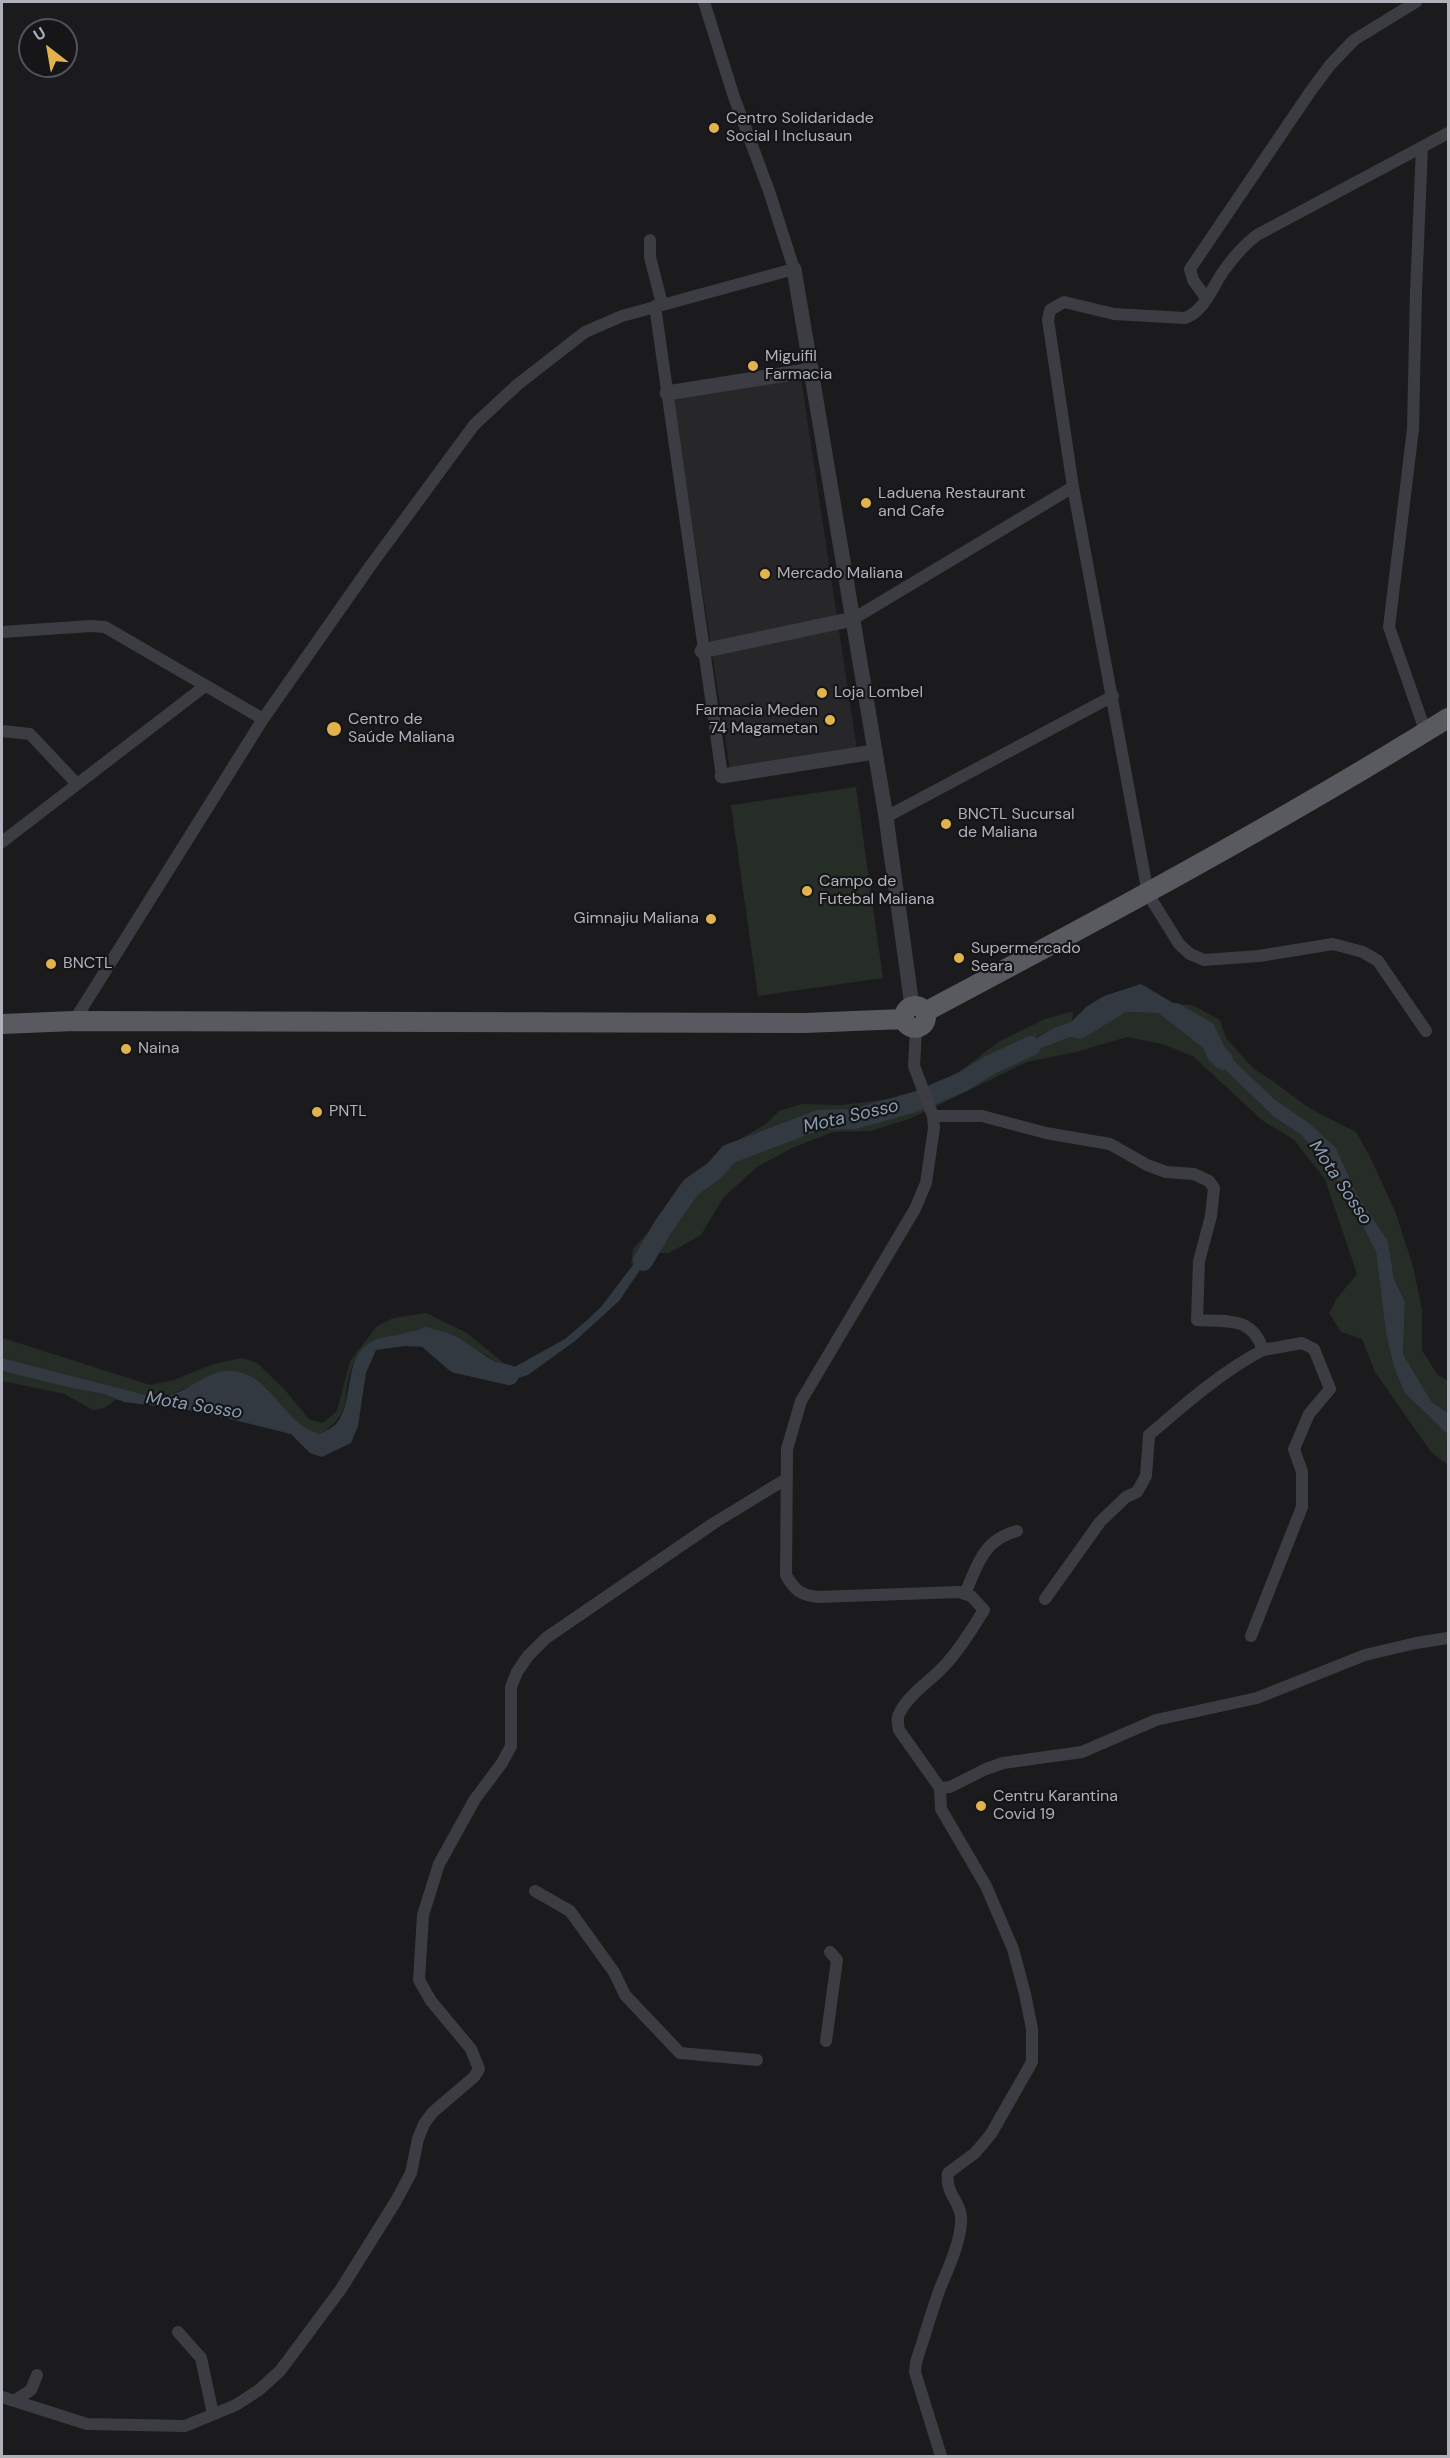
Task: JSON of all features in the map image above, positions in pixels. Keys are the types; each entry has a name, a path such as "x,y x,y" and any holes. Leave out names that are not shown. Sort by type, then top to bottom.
{"main road":[{"path":"2,1024 74,1021 804,1023 914,1016 1148,894 1449,718"}],"street":[{"path":"704,2 734,97 769,190 794,269 886,817 914,1016 914,1066 933,1116 934,1139 926,1183 915,1209 801,1401 788,1449 786,1575 794,1588 802,1595 818,1598 959,1592 971,1596 984,1610 961,1647 945,1666 906,1703 897,1722 900,1730 940,1788 941,1809 986,1886 1013,1949 1025,1994 1033,2050 1032,2062 991,2134 975,2153 948,2173 947,2182 961,2215 960,2222 952,2260 939,2291 916,2362 915,2372 941,2457"},
{"path":"1206,298 1193,280 1190,269 1329,65 1354,40 1416,2"},
{"path":"1426,1031 1378,961 1363,951 1333,944 1259,956 1204,960 1190,954 1179,944 1148,894 1073,487 1047,320 1050,310 1064,302 1114,315 1185,318 1193,315 1201,308 1243,246 1257,235 1449,133"},
{"path":"1422,147 1413,429 1389,627 1426,733"},
{"path":"650,240 650,257 658,305 667,393 702,651 722,776 874,752"},
{"path":"74,1021 263,719 371,564 474,425 517,385 585,332 622,316 658,305 794,269"},
{"path":"667,393 812,370"},
{"path":"702,651 853,619 1073,487"},
{"path":"2,632 105,627 263,719"},
{"path":"2,842 205,686"},
{"path":"886,817 1113,696"},
{"path":"2,731 30,734 77,784"},
{"path":"933,1116 982,1116 1046,1133 1110,1144 1147,1165 1166,1172 1194,1174 1209,1181 1214,1188 1211,1216 1199,1261 1197,1320 1231,1322 1247,1326 1257,1333 1263,1350"},
{"path":"1045,1599 1101,1522 1126,1497 1137,1492 1146,1476 1149,1435 1188,1400 1213,1384 1240,1362 1263,1350 1302,1343 1314,1350 1330,1389 1309,1414 1294,1449 1302,1472 1302,1507 1251,1636"},
{"path":"2,2397 87,2424 185,2426 236,2405 259,2390 280,2371 341,2289 396,2201 411,2173 418,2139 424,2124 433,2112 474,2077 479,2068 471,2049 431,2001 419,1980 423,1916 439,1864 475,1799 502,1763 511,1746 511,1687 517,1672 528,1656 546,1638 714,1523 786,1479"},
{"path":"965,1594 989,1544 999,1537 1017,1531"},
{"path":"940,1788 950,1787 1003,1763 1082,1752 1156,1720 1257,1698 1365,1655 1449,1638"},
{"path":"535,1891 570,1911 614,1972 625,1995 680,2053 757,2060"},
{"path":"826,2042 837,1960 830,1952"},
{"path":"178,2332 201,2358 213,2414"},
{"path":"14,2401 31,2390 37,2375"}],"shaded area":[{"name":"Mercado Maliana","path":"801,378 857,750 730,770 673,398"},
{"name":"Campo de Futebal Maliana","path":"856,787 883,978 758,996 731,805"},
{"path":"1175,1004 1192,1005 1220,1020 1226,1038 1254,1069 1309,1108 1356,1132 1395,1211 1413,1266 1422,1310 1422,1350 1437,1374 1448,1381 1448,1413 1431,1401 1403,1354 1405,1302 1394,1279 1388,1241 1356,1193 1336,1148 1309,1123 1274,1099"},
{"path":"1073,1011 1072,1021 1026,1043 1011,1054 1006,1061 1070,1037 1082,1038 1126,1012 1158,1013 1203,1048 1274,1117 1300,1134 1324,1161 1349,1199 1376,1252 1386,1333 1393,1364 1404,1392 1448,1435 1448,1465 1431,1452 1375,1372 1362,1339 1341,1332 1329,1313 1337,1298 1357,1274 1325,1179 1294,1140 1262,1120 1194,1057 1163,1044 1127,1037 1076,1052 1027,1062 912,1118 871,1131 833,1132 792,1148 757,1167 724,1197 701,1235 669,1253 653,1253 668,1229 648,1245 631,1265 633,1249 672,1205 683,1187 719,1152 767,1123 779,1111 802,1104 841,1105 913,1096 962,1070 998,1042 1045,1019"},
{"path":"426,1313 467,1333 511,1369 453,1335 437,1330 414,1332 373,1341 352,1367 345,1404 338,1419 320,1434 296,1422 267,1388 188,1387 172,1394 150,1396 2,1358 3,1338 150,1385 174,1380 213,1364 242,1358 257,1363 285,1390 310,1420 323,1423 337,1411 350,1361 377,1326 393,1318"},
{"path":"2,1371 117,1399 104,1408 93,1410 65,1394 2,1381"}],"water":[{"path":"1141,984 1175,1004 1274,1099 1309,1123 1336,1148 1356,1193 1388,1241 1394,1279 1405,1302 1403,1354 1431,1401 1448,1413 1448,1435 1404,1392 1393,1364 1386,1333 1376,1252 1349,1199 1324,1161 1300,1134 1274,1117 1203,1048 1158,1013 1126,1012 1082,1039 1070,1037 1005,1062 1011,1053 1052,1029 1072,1021 1086,1007 1104,996"},
{"path":"670,1226 619,1301 575,1341 528,1375 512,1380 495,1378 476,1365 425,1347 405,1346 376,1350 366,1373 358,1426 351,1443 322,1457 310,1453 291,1434 202,1412 124,1402 104,1394 2,1371 2,1358 150,1396 173,1394 217,1372 233,1371 247,1374 258,1381 296,1420 320,1434 336,1424 342,1414 357,1356 364,1347 375,1340 418,1330 438,1330 447,1332 511,1369 565,1339 586,1321 601,1307 648,1245"}],"waterway":[{"name":"Mota Sosso","path":"1175,1013 1206,1031 1217,1054 1223,1060"},
{"name":"Mota Sosso","path":"643,1261 691,1187 714,1171 729,1154 819,1120 854,1119 918,1101 962,1082 990,1065 1031,1046"},
{"name":"Mota Sosso","path":"426,1337 456,1363 509,1375"}],"place":[{"name":"Centro Solidaridade Social I Inclusaun","path":"714,128"},
{"name":"Miguifil Farmacia","path":"753,366"},
{"name":"Laduena Restaurant and Cafe","path":"866,503"},
{"name":"Mercado Maliana","path":"765,574"},
{"name":"Loja Lombel","path":"822,693"},
{"name":"Farmacia Meden 74 Magametan","path":"830,720"},
{"name":"Centro de Saúde Maliana","path":"334,729"},
{"name":"BNCTL Sucursal de Maliana","path":"946,824"},
{"name":"Campo de Futebal Maliana","path":"807,891"},
{"name":"Gimnajiu Maliana","path":"711,919"},
{"name":"Supermercado Seara","path":"959,958"},
{"name":"BNCTL","path":"51,964"},
{"name":"Naina","path":"126,1049"},
{"name":"PNTL","path":"317,1112"},
{"name":"Centru Karantina Covid 19","path":"981,1806"}]}
